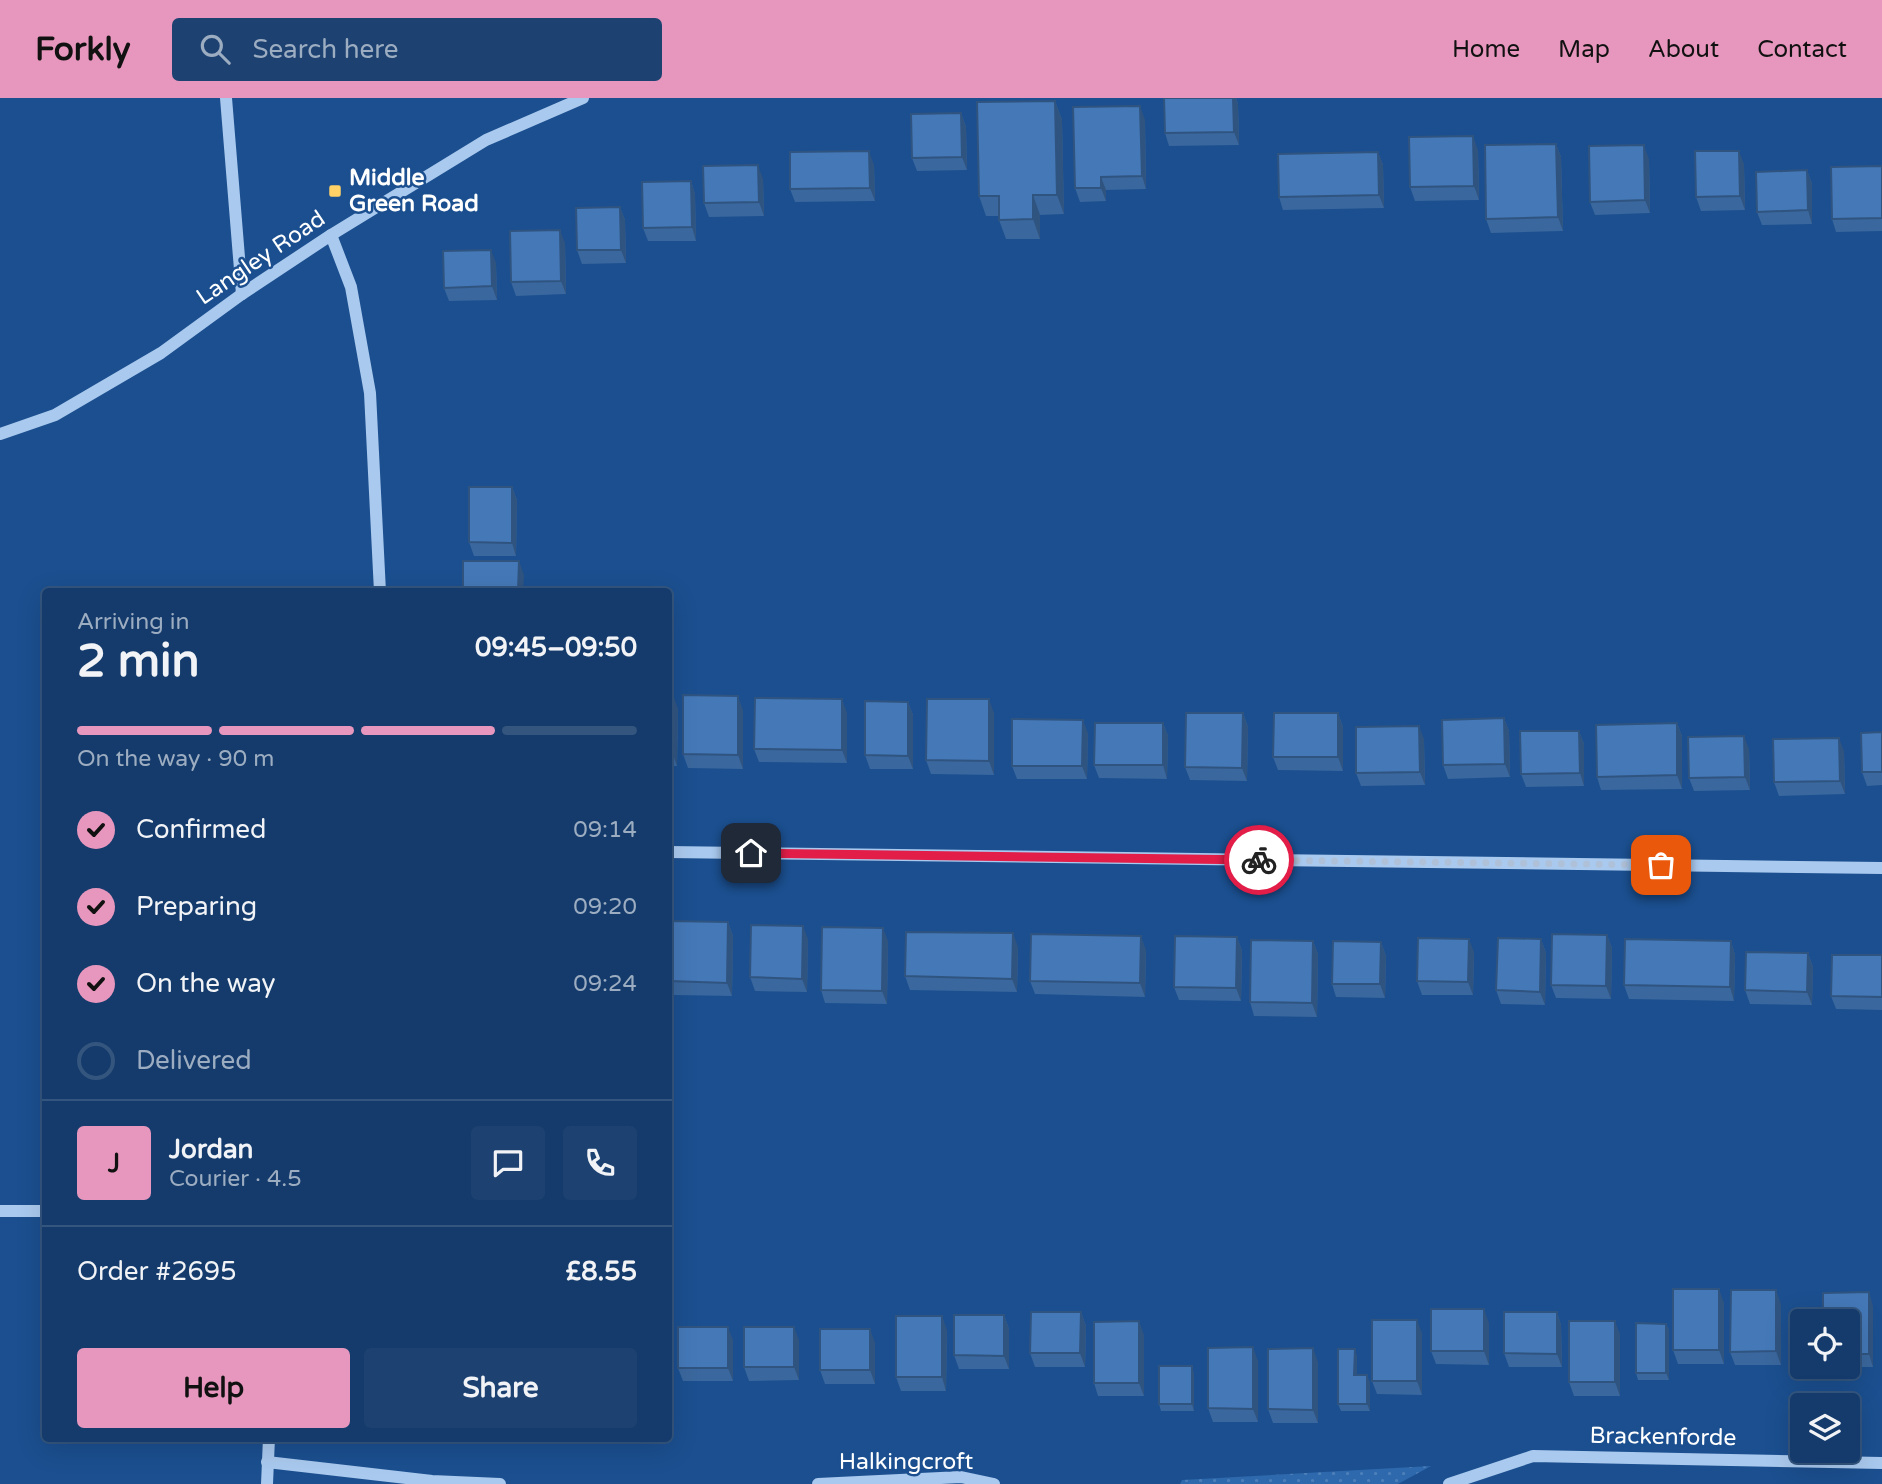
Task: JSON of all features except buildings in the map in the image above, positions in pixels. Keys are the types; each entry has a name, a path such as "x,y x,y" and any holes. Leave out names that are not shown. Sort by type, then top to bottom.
{"street":[{"path":"226,98 242,294"},
{"name":"Langley Road","path":"0,434 55,415 161,354 242,294 331,235 486,140 583,98"},
{"path":"331,235 351,287 370,393 380,588"},
{"path":"672,852 1882,868"},
{"path":"0,1211 42,1211"},
{"path":"267,1484 269,1442"},
{"name":"Brackenforde","path":"1448,1484 1533,1456 1882,1463"},
{"path":"267,1462 432,1481 500,1484"},
{"name":"Halkingcroft","path":"818,1484 961,1477 994,1484"}],"shaded area":[{"path":"1431,1466 1398,1484 1180,1484 1182,1480"}],"way so far":[{"path":"1259,860 1661,865"}],"place":[{"name":"Middle Green Road","path":"335,191"}],"route":[{"path":"751,853 1259,860"}]}
